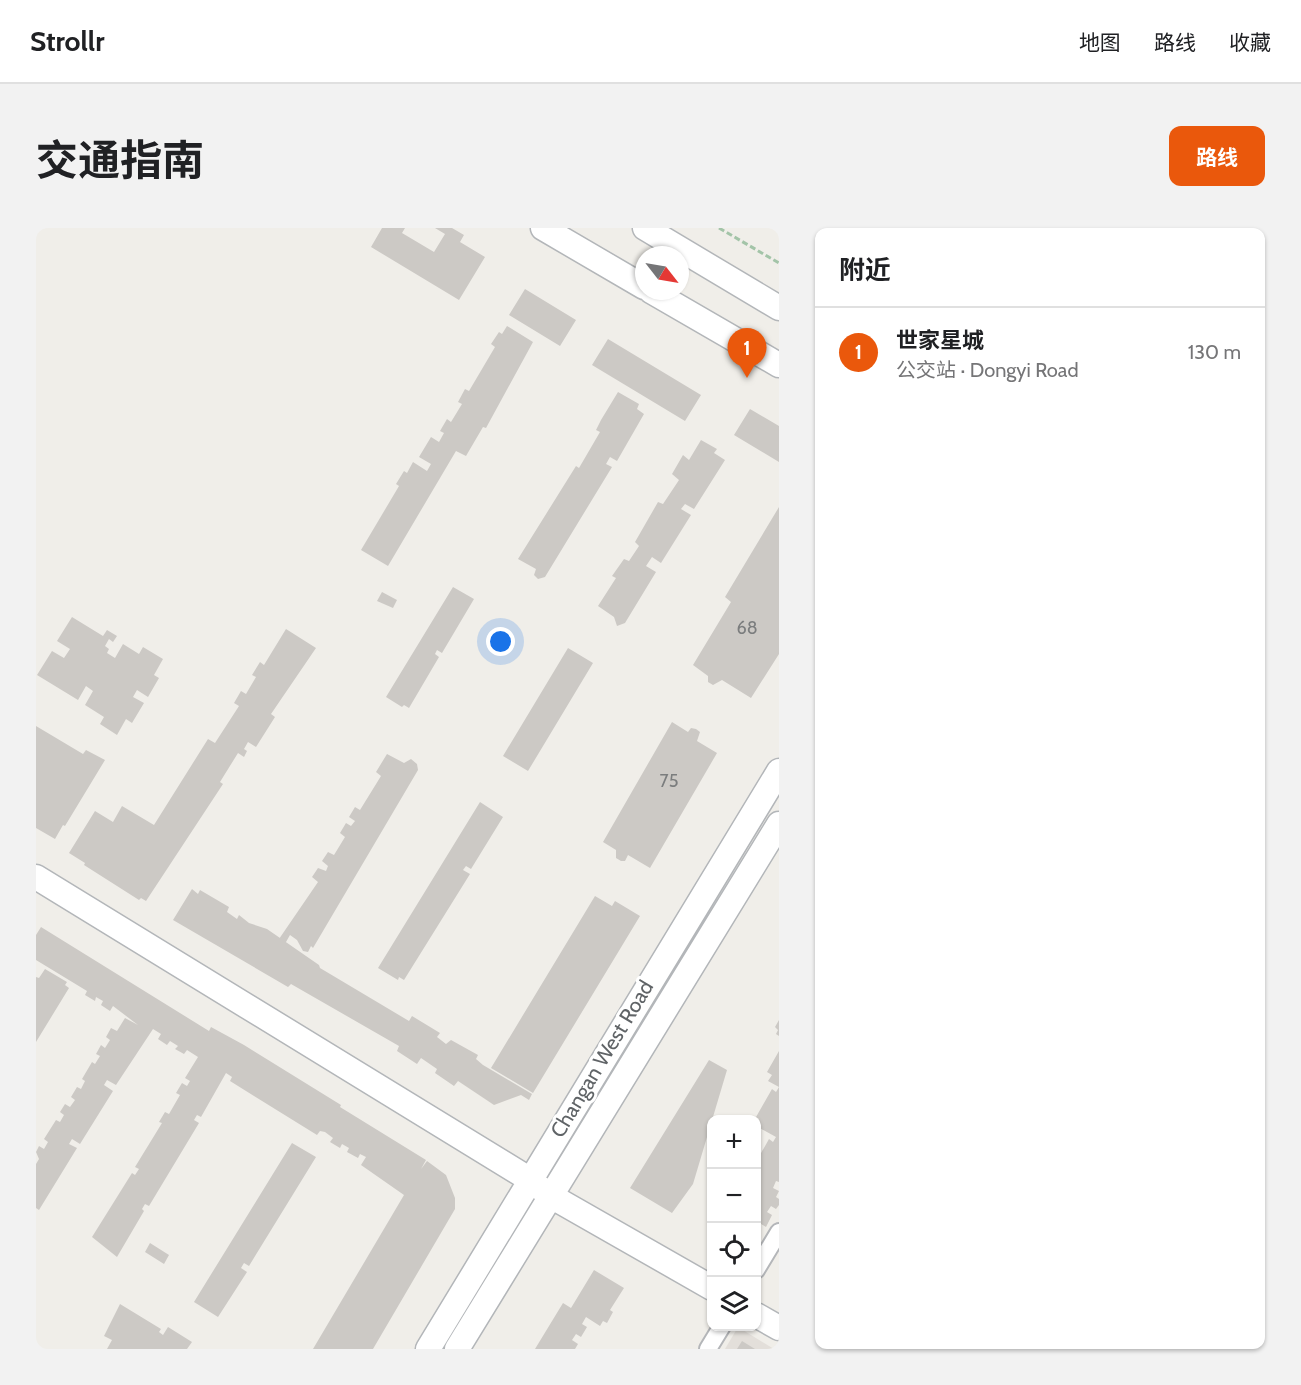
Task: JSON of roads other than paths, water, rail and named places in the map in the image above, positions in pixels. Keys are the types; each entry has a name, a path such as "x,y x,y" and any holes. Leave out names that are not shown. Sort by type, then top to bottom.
{"main road":[{"path":"543,228 635,282"},
{"path":"645,228 779,308"},
{"path":"667,300 779,365"},
{"name":"Changan West Road","path":"428,1349 529,1179 779,771"},
{"name":"Changan West Road","path":"457,1349 549,1195 779,824"},
{"path":"36,877 529,1179 549,1195 707,1286"},
{"path":"761,1318 779,1328"}],"street":[{"path":"761,1262 779,1232"},
{"path":"708,1349 719,1331"}],"place":[{"name":"世家星城","path":"747,378"}]}
